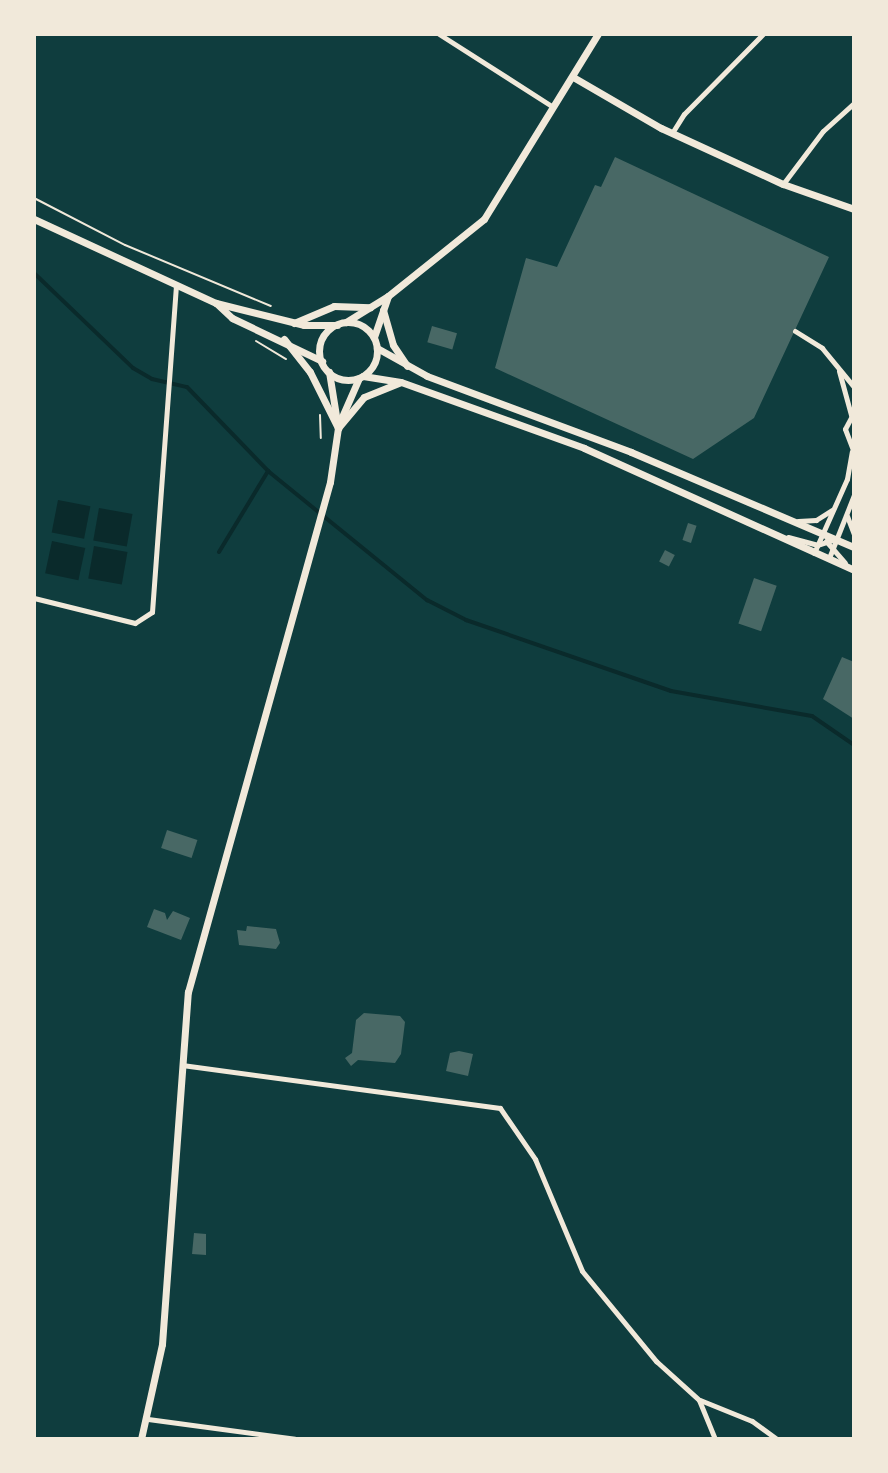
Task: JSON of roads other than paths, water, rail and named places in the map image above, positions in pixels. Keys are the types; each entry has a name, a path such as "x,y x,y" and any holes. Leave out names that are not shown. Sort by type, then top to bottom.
{"street":[{"path":"439,34 554,107"},
{"path":"216,303 239,305 294,323 337,325 388,296 484,219 598,34"},
{"path":"672,133 684,114 763,34"},
{"path":"573,77 672,133 783,184 854,209"},
{"path":"783,184 823,131 854,103"},
{"path":"34,219 216,303 232,318 284,339 322,361 329,372 338,428"},
{"path":"34,598 135,623 152,612 176,285"},
{"path":"374,337 388,296"},
{"path":"294,323 334,306 370,307"},
{"path":"383,310 393,345 407,366"},
{"path":"141,1439 148,1419 162,1344 181,1065 196,960 328,493 338,428 361,377 375,362 377,348 374,337 362,326 346,322"},
{"path":"322,361 322,340 337,325"},
{"path":"795,331 822,348 854,387"},
{"path":"284,339 310,372 338,428"},
{"path":"377,348 407,366 854,547"},
{"path":"816,549 853,452 845,437 852,414 839,370"},
{"path":"329,372 343,379 361,377 401,382 584,448 816,549 853,569"},
{"path":"338,428 364,397 401,382"},
{"path":"830,556 854,495"},
{"path":"795,522 816,520 833,509"},
{"path":"847,515 854,534"},
{"path":"822,533 830,556"},
{"path":"816,549 837,539"},
{"path":"181,1065 500,1108 535,1159 582,1271 656,1361 699,1400 752,1421 777,1439"},
{"path":"699,1400 715,1439"},
{"path":"148,1419 295,1439"}],"water":[{"path":"58,500 90,506 84,539 52,532"},
{"path":"99,508 132,514 127,546 93,540"},
{"path":"52,541 85,548 78,580 45,573"},
{"path":"94,546 127,552 122,584 88,578"}],"waterway":[{"path":"34,273 133,368 152,379 187,387 268,471 427,600 466,620 671,691 812,716 854,745"},
{"path":"219,552 268,471"}]}
